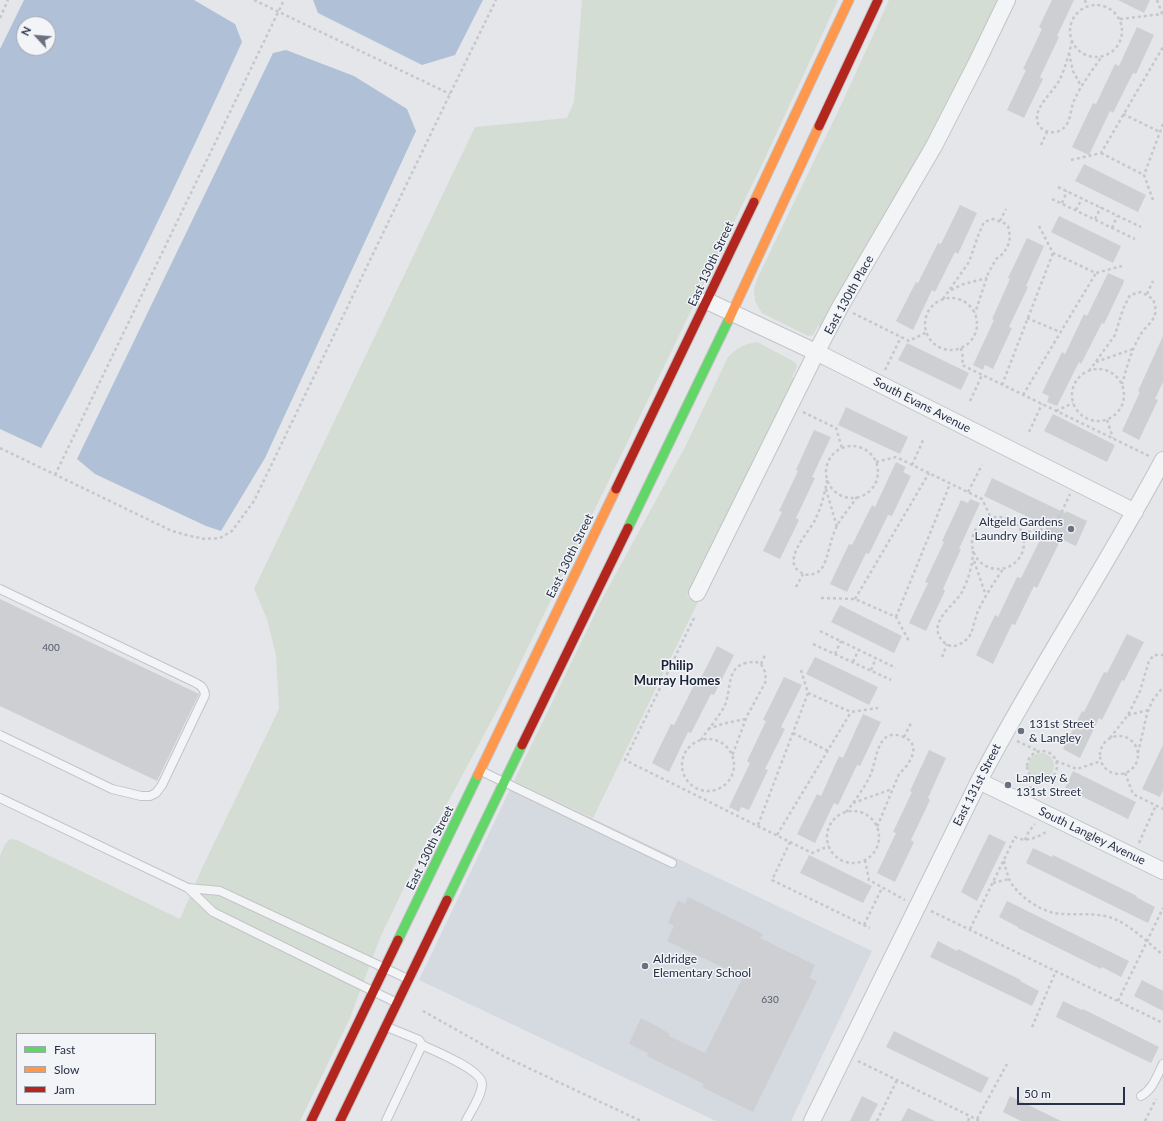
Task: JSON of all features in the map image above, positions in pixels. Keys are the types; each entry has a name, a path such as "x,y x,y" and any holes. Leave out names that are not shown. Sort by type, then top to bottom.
{"main road":[{"name":"East 130th Street","path":"311,1121 707,301 849,0"},
{"path":"340,1121 410,980 732,312 878,0"}],"street":[{"name":"East 130th Place","path":"697,593 840,307 934,146 1007,0"},
{"name":"South Evans Avenue","path":"707,301 816,353 1135,512"},
{"name":"East 131st Street","path":"812,1121 979,781 1003,735 1135,512 1156,458"},
{"name":"South Langley Avenue","path":"979,781 1163,871"}],"lane":[{"path":"0,589 194,682 201,686 205,695 162,785 156,793 150,796 141,796 112,789 0,735"},
{"path":"480,771 672,863"},
{"path":"0,798 188,888 213,912 398,1003"},
{"path":"188,888 220,891 410,980"},
{"path":"386,1027 419,1040 422,1045 469,1068 478,1075 482,1082 480,1093 466,1121"},
{"path":"386,1121 422,1045"},
{"path":"1141,1096 1152,1086 1163,1064"}],"path":[{"path":"0,18 8,0"},
{"path":"254,0 450,94"},
{"path":"55,475 284,0"},
{"path":"0,448 172,531 205,539 220,538 232,531 254,501 496,0"},
{"path":"1085,0 1087,6"},
{"path":"1120,19 1163,15 1157,0"},
{"path":"1102,5 1109,8 1120,19 1122,25 1121,39 1114,50 1102,56 1096,57 1084,54 1072,41 1070,32 1071,24 1080,10 1087,6 1102,5"},
{"path":"1072,41 1059,80 1040,108 1037,117 1037,122 1040,127 1047,132 1054,133 1062,130 1067,124 1073,104 1081,86 1102,56"},
{"path":"1101,153 1163,47"},
{"path":"1069,53 1073,71 1081,86"},
{"path":"1123,114 1160,132"},
{"path":"1153,200 1144,175 1163,124"},
{"path":"1041,145 1047,132"},
{"path":"1071,160 1101,153 1144,175"},
{"path":"1058,187 1141,227"},
{"path":"1062,203 1067,191"},
{"path":"1076,210 1082,198"},
{"path":"1052,199 1135,239"},
{"path":"1095,219 1101,207"},
{"path":"1000,221 1006,209"},
{"path":"1112,228 1118,216"},
{"path":"943,299 969,262 984,222 993,219 1000,221 1008,226 1010,236 1009,243 1004,252 996,259 987,278 975,313"},
{"path":"1039,226 1053,253 1096,273 1122,266"},
{"path":"1002,385 1053,253"},
{"path":"1023,395 1096,273"},
{"path":"950,290 964,284 987,278"},
{"path":"1147,294 1153,281"},
{"path":"1089,371 1115,335 1123,309 1130,295 1138,292 1147,294 1153,299 1156,308 1154,316 1149,325 1142,332 1133,349 1122,384"},
{"path":"956,298 962,300 972,308 975,313 977,320 975,333 967,344 961,348 954,350 941,347 935,344 927,332 926,319 928,312 937,302 943,299 956,298"},
{"path":"847,310 909,341 927,332"},
{"path":"1027,318 1060,332"},
{"path":"883,374 901,337"},
{"path":"961,348 963,358 962,365 1113,439 1156,458"},
{"path":"1096,362 1133,349"},
{"path":"1096,369 1104,370 1117,377 1122,384 1124,396 1123,402 1117,413 1107,420 1095,421 1089,419 1079,413 1073,403 1073,387 1082,374 1089,371 1096,369"},
{"path":"970,401 982,375"},
{"path":"1056,411 1073,403"},
{"path":"1030,432 1042,404"},
{"path":"802,412 836,428 842,448"},
{"path":"1084,425 1089,419"},
{"path":"1107,420 1113,439"},
{"path":"912,464 924,438"},
{"path":"827,480 830,486 845,497 857,497 864,495 873,487 878,475 876,462 870,452 854,446 842,448 836,451 828,461 826,489 815,520 794,555 794,565 804,574 818,572 823,566 837,527 857,497"},
{"path":"876,462 896,457 912,464 982,499 991,518"},
{"path":"968,492 982,465"},
{"path":"855,599 929,473"},
{"path":"896,617 950,484"},
{"path":"826,489 837,527"},
{"path":"1022,533 1044,529 1052,532 1070,494"},
{"path":"973,551 980,562 985,566 1003,569 1010,566 1020,557 1024,544 1022,533 1011,520 998,517 991,518 979,525 972,537 973,562 961,593 943,613 940,621 938,629 939,635 947,644 955,646 964,642 970,636 976,617 986,596 1003,569"},
{"path":"973,559 986,596"},
{"path":"796,587 804,574"},
{"path":"822,598 855,599 896,617 909,641"},
{"path":"694,618 625,760 812,853 828,846"},
{"path":"820,630 896,668"},
{"path":"835,654 841,641"},
{"path":"813,644 891,680"},
{"path":"942,657 947,644"},
{"path":"853,662 859,650"},
{"path":"761,664 766,653"},
{"path":"1163,655 1154,655 1149,661 1140,691 1128,715 1101,748 1101,761 1108,771 1119,774 1125,773 1135,766 1149,710 1152,702 1163,687"},
{"path":"871,670 876,658"},
{"path":"756,661 761,664 765,672 766,681 745,719 732,756 733,769 731,776 722,786 709,791 696,788 686,779 682,766 682,759 689,747 701,740 725,706 732,673 738,666 744,663 756,661"},
{"path":"758,826 808,693 801,670"},
{"path":"808,693 852,712 878,708"},
{"path":"1128,715 1149,710"},
{"path":"777,835 852,712"},
{"path":"708,730 722,724 745,719"},
{"path":"904,737 911,723"},
{"path":"793,734 828,751"},
{"path":"846,812 870,775 876,751 882,741 892,734 904,737 912,746 912,759 899,774 877,827"},
{"path":"1109,739 1122,736 1128,738 1133,742 1138,753"},
{"path":"1013,739 1038,751 1047,752 1054,757 1057,770 1052,778 1043,781 1034,779 1028,771 1028,761 1030,757 1038,751"},
{"path":"701,740 714,740 720,742 725,745 732,756"},
{"path":"1056,761 1077,769 1101,761"},
{"path":"1125,773 1133,794 1163,809"},
{"path":"1028,793 1034,779"},
{"path":"693,794 696,788"},
{"path":"853,803 892,789"},
{"path":"1138,846 1156,805"},
{"path":"852,811 864,813 874,822 877,827 879,840 877,846 870,856 859,862 846,862 835,856 828,846 827,839 830,825 839,814 846,812 852,811"},
{"path":"1025,840 1029,831 1035,824"},
{"path":"970,929 1015,838 1025,840 1049,831"},
{"path":"790,842 772,880 870,928"},
{"path":"865,860 869,880 906,900"},
{"path":"1004,861 1009,879 1019,892 1039,907 1054,913 1092,914 1110,917 1136,932 1163,955"},
{"path":"993,883 1009,879"},
{"path":"864,925 882,888"},
{"path":"1118,1001 1163,908"},
{"path":"929,910 1163,1023"},
{"path":"1032,1027 1056,971"},
{"path":"423,1011 503,1056 641,1121"},
{"path":"855,1060 979,1120 1007,1064"},
{"path":"877,1121 897,1080"},
{"path":"1145,1121 1157,1096"},
{"path":"968,1121 970,1116"}],"shaded area":[{"path":"582,0 838,0 766,156 500,705 420,854 380,938 350,1018 300,1121 0,1121 0,856 5,844 10,839 17,840 180,919 203,866 279,709 276,655 267,619 254,589 475,127 567,118 574,102"},
{"path":"889,0 999,0 911,172 821,327 818,326 813,335 808,336 762,313 755,301 754,289 758,277 843,101"},
{"path":"757,342 795,362 797,367 792,377 795,378 687,597 698,602 593,818 514,781 602,599 685,447 728,357 741,347"},
{"path":"1041,753 1050,757 1054,766 1050,775 1041,779 1032,775 1028,766 1032,757"},
{"name":"Aldridge Elementary School","path":"514,781 872,951 791,1121 716,1121 419,980"}],"water":[{"path":"24,0 194,0 235,24 242,42 120,298 41,448 0,429 0,49 16,16 16,56 56,56 56,16 16,16"},
{"path":"313,0 483,0 455,55 422,65 318,13"},
{"path":"286,50 354,76 407,109 416,131 265,458 221,531 206,526 95,474 77,459 273,53"}],"building":[{"path":"1052,0 1074,0 1057,36 1059,37 1040,77 1043,79 1024,118 1007,110 1026,70 1023,69 1042,29 1039,27"},
{"path":"1118,0 1150,0 1144,13"},
{"path":"1137,27 1154,35 1136,74 1133,73 1113,113 1110,111 1089,155 1072,147 1093,103 1096,104 1115,64 1119,66"},
{"path":"1084,164 1146,195 1138,212 1075,181"},
{"path":"960,205 977,213 958,254 955,252 935,292 932,290 913,330 896,321 916,282 918,283 938,243 941,244"},
{"path":"1059,216 1121,246 1113,263 1051,232"},
{"path":"1027,238 1044,246 1026,286 1028,287 1009,327 1012,328 993,369 985,365 983,370 973,365 994,320 992,319 1010,279 1008,278"},
{"path":"1108,273 1124,280 1123,284 1104,324 1102,323 1081,364 1079,362 1057,406 1047,402 1049,396 1042,393 1062,352 1065,354 1084,314 1087,316"},
{"path":"1163,336 1163,382 1155,399 1158,400 1139,440 1122,431"},
{"path":"907,343 969,373 961,390 898,360"},
{"path":"846,407 908,437 900,454 838,425"},
{"path":"1053,414 1115,445 1107,462 1044,431"},
{"path":"814,430 831,437 812,477 815,478 796,518 799,520 780,559 763,551 782,512 779,511 798,471 796,470"},
{"path":"896,462 906,467 903,472 911,476 892,516 888,515 869,554 866,553 847,592 830,584 849,544 852,545 872,505 875,507"},
{"path":"992,478 1065,513 1066,511 1087,521 1076,546 1061,539 1037,588 1034,586 1015,625 1012,624 993,664 976,655 995,615 998,617 1017,577 1021,578 1047,526 984,496"},
{"path":"970,499 980,503 943,589 945,591 926,631 909,623 928,583 925,582 944,542 942,541 961,500 968,503"},
{"path":"0,599 199,694 157,781 0,706"},
{"path":"840,605 902,636 894,653 831,622"},
{"path":"1127,634 1144,642 1124,681 1122,680 1102,720 1099,718 1080,758 1063,749 1082,711 1084,712 1104,672 1107,673"},
{"path":"717,646 734,655 714,695 711,694 691,733 688,732 669,772 652,763 671,724 674,725 694,685 697,686"},
{"path":"815,657 878,687 869,705 806,674"},
{"path":"784,677 802,685 781,727 785,729 765,769 768,770 749,810 741,807 739,812 729,807 750,763 747,761 766,721 763,720"},
{"path":"863,714 881,722 860,766 857,765 838,805 834,803 815,843 797,834 817,794 821,796 839,756 843,758"},
{"path":"1163,745 1163,790 1160,797 1142,789"},
{"path":"929,750 946,758 928,798 930,800 911,840 914,842 895,882 877,873 896,833 893,832 912,792 910,791"},
{"path":"1073,771 1136,802 1128,819 1065,788"},
{"path":"989,834 1006,842 977,901 961,892"},
{"path":"1033,848 1052,857 1053,855 1137,896 1136,897 1155,907 1148,923 1026,863"},
{"path":"809,855 872,886 863,903 800,873"},
{"path":"688,897 763,934 760,938 815,965 809,978 817,981 753,1112 702,1087 704,1084 647,1056 648,1053 629,1044 641,1018 661,1028 670,1034 669,1036 705,1053 743,977 667,941 674,926 668,923 678,900 685,904"},
{"path":"1007,901 1129,961 1121,977 1102,967 1101,969 999,917"},
{"path":"938,941 957,951 958,949 1021,980 1020,981 1039,991 1032,1006 930,957"},
{"path":"1142,980 1163,991 1163,1011 1134,996"},
{"path":"1063,1001 1082,1010 1083,1009 1159,1047 1151,1063 1056,1017"},
{"path":"894,1031 989,1078 981,1093 886,1047"},
{"path":"862,1096 878,1104 869,1121 850,1121"},
{"path":"1010,1096 1061,1121 1021,1121 1003,1112"},
{"path":"908,1108 935,1121 901,1121"}],"traffic: fast":[{"path":"628,528 729,319"},
{"path":"447,900 522,745"},
{"path":"398,940 478,775"}],"traffic: slow":[{"path":"754,202 849,0"},
{"path":"729,319 819,126"},
{"path":"478,775 616,489"}],"traffic: jam":[{"path":"819,126 878,0"},
{"path":"616,489 754,202"},
{"path":"522,745 628,528"},
{"path":"340,1121 447,900"},
{"path":"311,1121 398,940"}],"place":[{"name":"Altgeld Gardens Laundry Building","path":"1071,529"},
{"name":"131st Street & Langley","path":"1021,731"},
{"name":"Langley & 131st Street","path":"1008,785"},
{"name":"Aldridge Elementary School","path":"645,966"}],"district":[{"name":"Philip Murray Homes","path":"677,674"}]}
